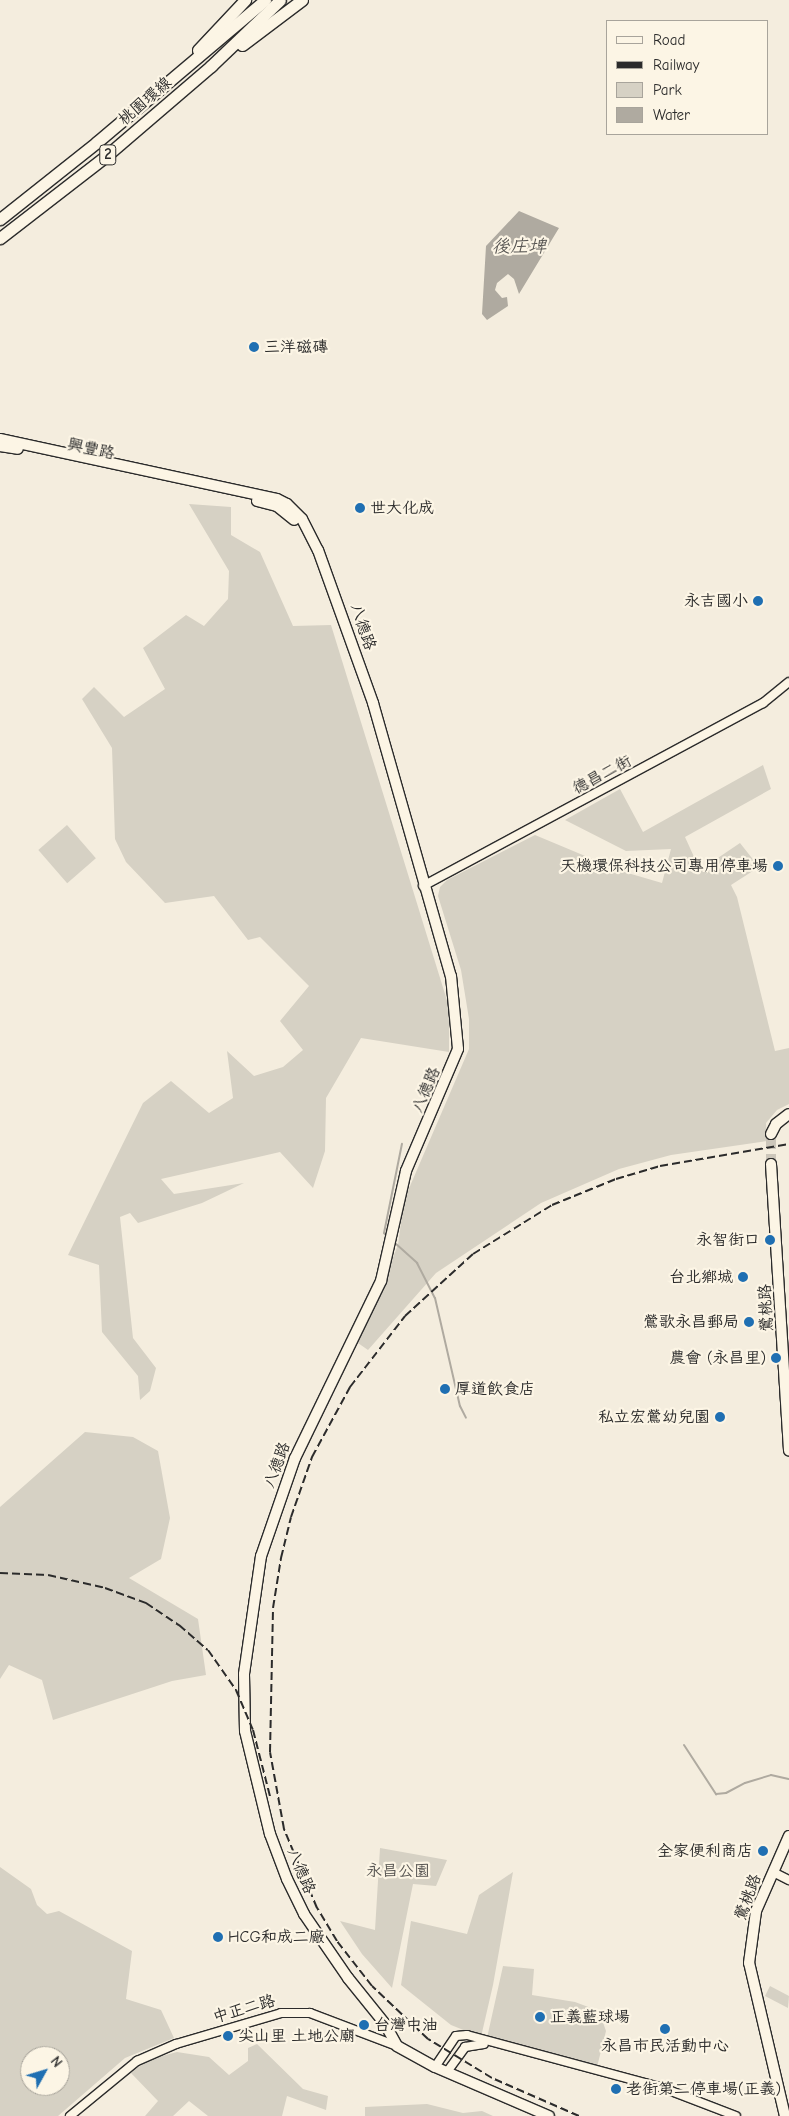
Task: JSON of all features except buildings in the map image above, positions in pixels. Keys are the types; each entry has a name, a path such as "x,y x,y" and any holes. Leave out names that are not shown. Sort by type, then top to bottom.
{"highway":[{"path":"181,68 245,0"},
{"name":"桃園環線","path":"0,219 98,142 181,68 224,37 264,0"},
{"name":"桃園環線","path":"0,238 106,156 211,66 280,0"},
{"path":"283,14 297,0"},
{"path":"211,66 302,0"}],"main road":[{"name":"興豐路","path":"0,438 172,479"},
{"name":"興豐路","path":"0,446 172,479"},
{"name":"八德路","path":"172,479 277,499 295,510 318,550 370,704 451,976 458,1050 406,1171 381,1281 294,1458 261,1556 244,1674 249,1748 270,1834 287,1879 304,1914 348,1978 385,2024 397,2046"},
{"path":"771,1134 776,1124 789,1114"},
{"name":"鶯桃路","path":"770,1164 789,1450"},
{"name":"鶯桃路","path":"785,2116 749,1963 756,1911 789,1836"},
{"name":"中正二路","path":"397,2046 435,2067 550,2116"}],"street":[{"name":"德昌二街","path":"423,886 763,703 789,682"},
{"path":"774,1872 789,1880"},
{"name":"中正二路","path":"70,2116 137,2061 176,2044 281,2013 310,2013 397,2046"},
{"path":"435,2067 456,2036 467,2035 494,2044 663,2088 736,2116"},
{"path":"447,2072 465,2047 474,2044 494,2044"}],"green space":[{"path":"189,504 231,507 231,535 260,552 293,626 331,625 449,1007 449,1052 361,1038 326,1098 325,1151 313,1188 280,1152 161,1179 174,1194 244,1183 202,1203 138,1223 130,1213 120,1217 133,1338 156,1368 150,1391 140,1400 138,1376 102,1332 99,1265 68,1255 143,1103 171,1081 209,1113 233,1098 227,1051 254,1076 283,1067 303,1050 280,1021 309,986 260,937 248,940 214,896 165,903 126,862 115,839 112,748 82,699 94,687 124,717 165,689 143,648 186,615 204,626 228,599 229,571"},
{"path":"763,765 771,789 685,837 700,870 740,843 759,867 731,885 737,897 775,1051 789,1048 789,1104 777,1110 766,1123 767,1141 671,1155 619,1169 541,1203 436,1273 368,1350 358,1343 398,1245 404,1200 469,1049 469,1019 461,970 438,896 440,887 447,880 535,835 621,871 662,883 671,849 626,851 565,820 620,789 643,832"},
{"path":"67,825 96,858 67,883 38,850"},
{"path":"85,1432 133,1437 158,1451 170,1518 161,1559 129,1578 198,1619 206,1675 172,1681 53,1720 42,1680 9,1665 0,1679 0,1507"},
{"name":"永昌公園","path":"380,1848 447,1860 436,1886 413,1884 392,1988 362,1954 340,1921 375,1930"},
{"path":"0,1867 31,1889 37,1905 47,1914 59,1911 132,1951 126,1999 161,2010 174,2038 125,2058 58,2116 0,2116"},
{"path":"513,1872 493,1985 481,2037 451,2025 401,1985 411,1921 467,1934 479,1895"},
{"path":"503,1966 534,1969 532,1995 575,2002 599,2011 606,2031 597,2067 487,2038"},
{"path":"770,1986 789,1996 788,2008 765,1996"},
{"path":"257,2044 303,2089 328,2096 326,2110 287,2096 282,2116 208,2116 189,2101 173,2116 145,2116 158,2101 131,2073 147,2060 177,2052 209,2057 229,2075 248,2061 248,2048"},
{"path":"427,2104 463,2113 482,2111 493,2116 365,2116 365,2107"}],"water":[{"name":"後庄埤","path":"519,211 559,228 519,294 514,279 508,274 497,283 495,290 502,298 507,297 508,306 487,320 482,314 486,246"}],"waterway":[{"path":"387,1236 384,1233 402,1144"},
{"path":"395,1243 417,1263 435,1298 460,1406 466,1418"},
{"path":"684,1745 716,1794 726,1793 745,1783 771,1775 789,1779"}],"tunnel":[{"path":"771,1134 771,1164"}],"railway":[{"path":"579,2116 492,2078 428,2039 372,1986 337,1941 317,1908 284,1829 270,1752 273,1608 281,1558 291,1517 312,1457 350,1387 405,1316 473,1254 552,1205 616,1179 660,1166 789,1144"},
{"path":"0,1573 48,1575 105,1588 146,1603 179,1625 208,1650 236,1690 253,1730 271,1800"}],"place":[{"name":"三洋磁磚","path":"254,347"},
{"name":"世大化成","path":"360,508"},
{"name":"永吉國小","path":"758,601"},
{"name":"天機環保科技公司專用停車場","path":"778,866"},
{"name":"永智街口","path":"770,1240"},
{"name":"台北鄉城","path":"743,1277"},
{"name":"鶯歌永昌郵局","path":"749,1322"},
{"name":"農會 (永昌里)","path":"776,1358"},
{"name":"厚道飲食店","path":"445,1389"},
{"name":"私立宏鶯幼兒園","path":"720,1417"},
{"name":"全家便利商店","path":"763,1851"},
{"name":"HCG和成二廠","path":"218,1937"},
{"name":"正義藍球場","path":"540,2017"},
{"name":"台灣中油","path":"364,2025"},
{"name":"永昌市民活動中心","path":"665,2029"},
{"name":"尖山里 土地公廟","path":"228,2036"},
{"name":"老街第二停車場(正義)","path":"616,2089"}]}
